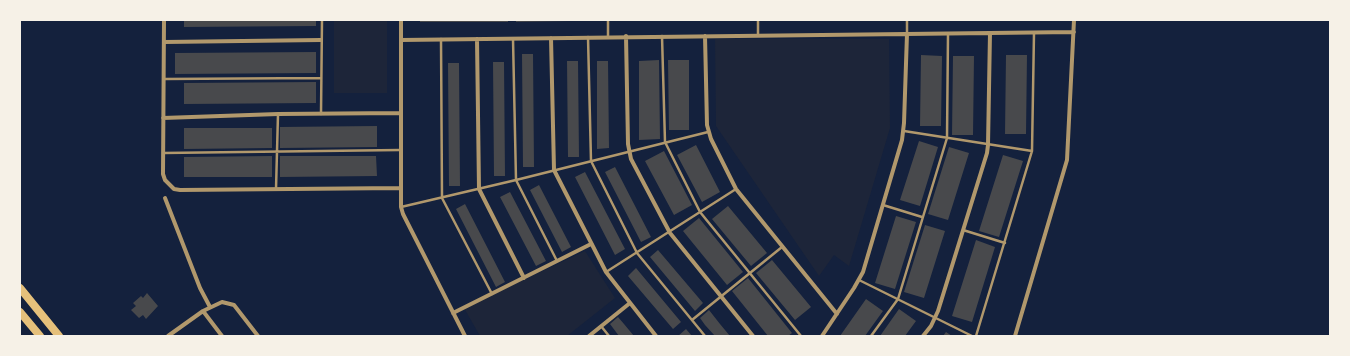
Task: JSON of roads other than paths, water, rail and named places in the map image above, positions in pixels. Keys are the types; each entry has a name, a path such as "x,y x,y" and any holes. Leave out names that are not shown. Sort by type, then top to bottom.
{"main road":[{"path":"20,288 59,336"},
{"path":"20,312 40,336"}],"street":[{"path":"164,20 163,174 165,180 174,189 400,188"},
{"path":"401,20 401,207 403,214 466,336"},
{"path":"1014,336 1067,160 1074,20"},
{"path":"400,40 608,36 1074,32"},
{"path":"923,336 934,318 963,230 988,145 990,33"},
{"path":"822,336 859,280 902,140 904,131 907,34"},
{"path":"626,36 629,151 631,159 670,233 753,336"},
{"path":"705,36 708,132 736,189 837,314"},
{"path":"551,38 554,170 606,272 656,336"},
{"path":"477,39 479,189 524,278"},
{"path":"164,42 321,40"},
{"path":"163,118 278,114 321,115 400,113"},
{"path":"165,198 198,282 210,307"},
{"path":"453,313 492,295 591,244"},
{"path":"168,336 203,311 222,302 234,305 258,336"},
{"path":"589,336 630,303"},
{"path":"203,311 220,335"}],"lane":[{"path":"321,115 322,20"},
{"path":"608,20 608,36"},
{"path":"758,20 758,35"},
{"path":"907,20 907,34"},
{"path":"976,336 1032,151 1034,32"},
{"path":"872,336 898,299 947,138 948,33"},
{"path":"662,36 665,142 700,212 801,336"},
{"path":"588,37 591,161 637,253 705,336"},
{"path":"513,38 516,180 557,261"},
{"path":"441,39 442,198 492,295"},
{"path":"164,79 321,78"},
{"path":"276,189 278,114"},
{"path":"904,131 1032,151"},
{"path":"401,207 708,132"},
{"path":"163,152 400,150"},
{"path":"606,272 670,233 736,189"},
{"path":"882,205 922,217"},
{"path":"963,230 1005,243"},
{"path":"692,320 782,247"},
{"path":"859,280 972,336"},
{"path":"601,326 609,336"}]}
